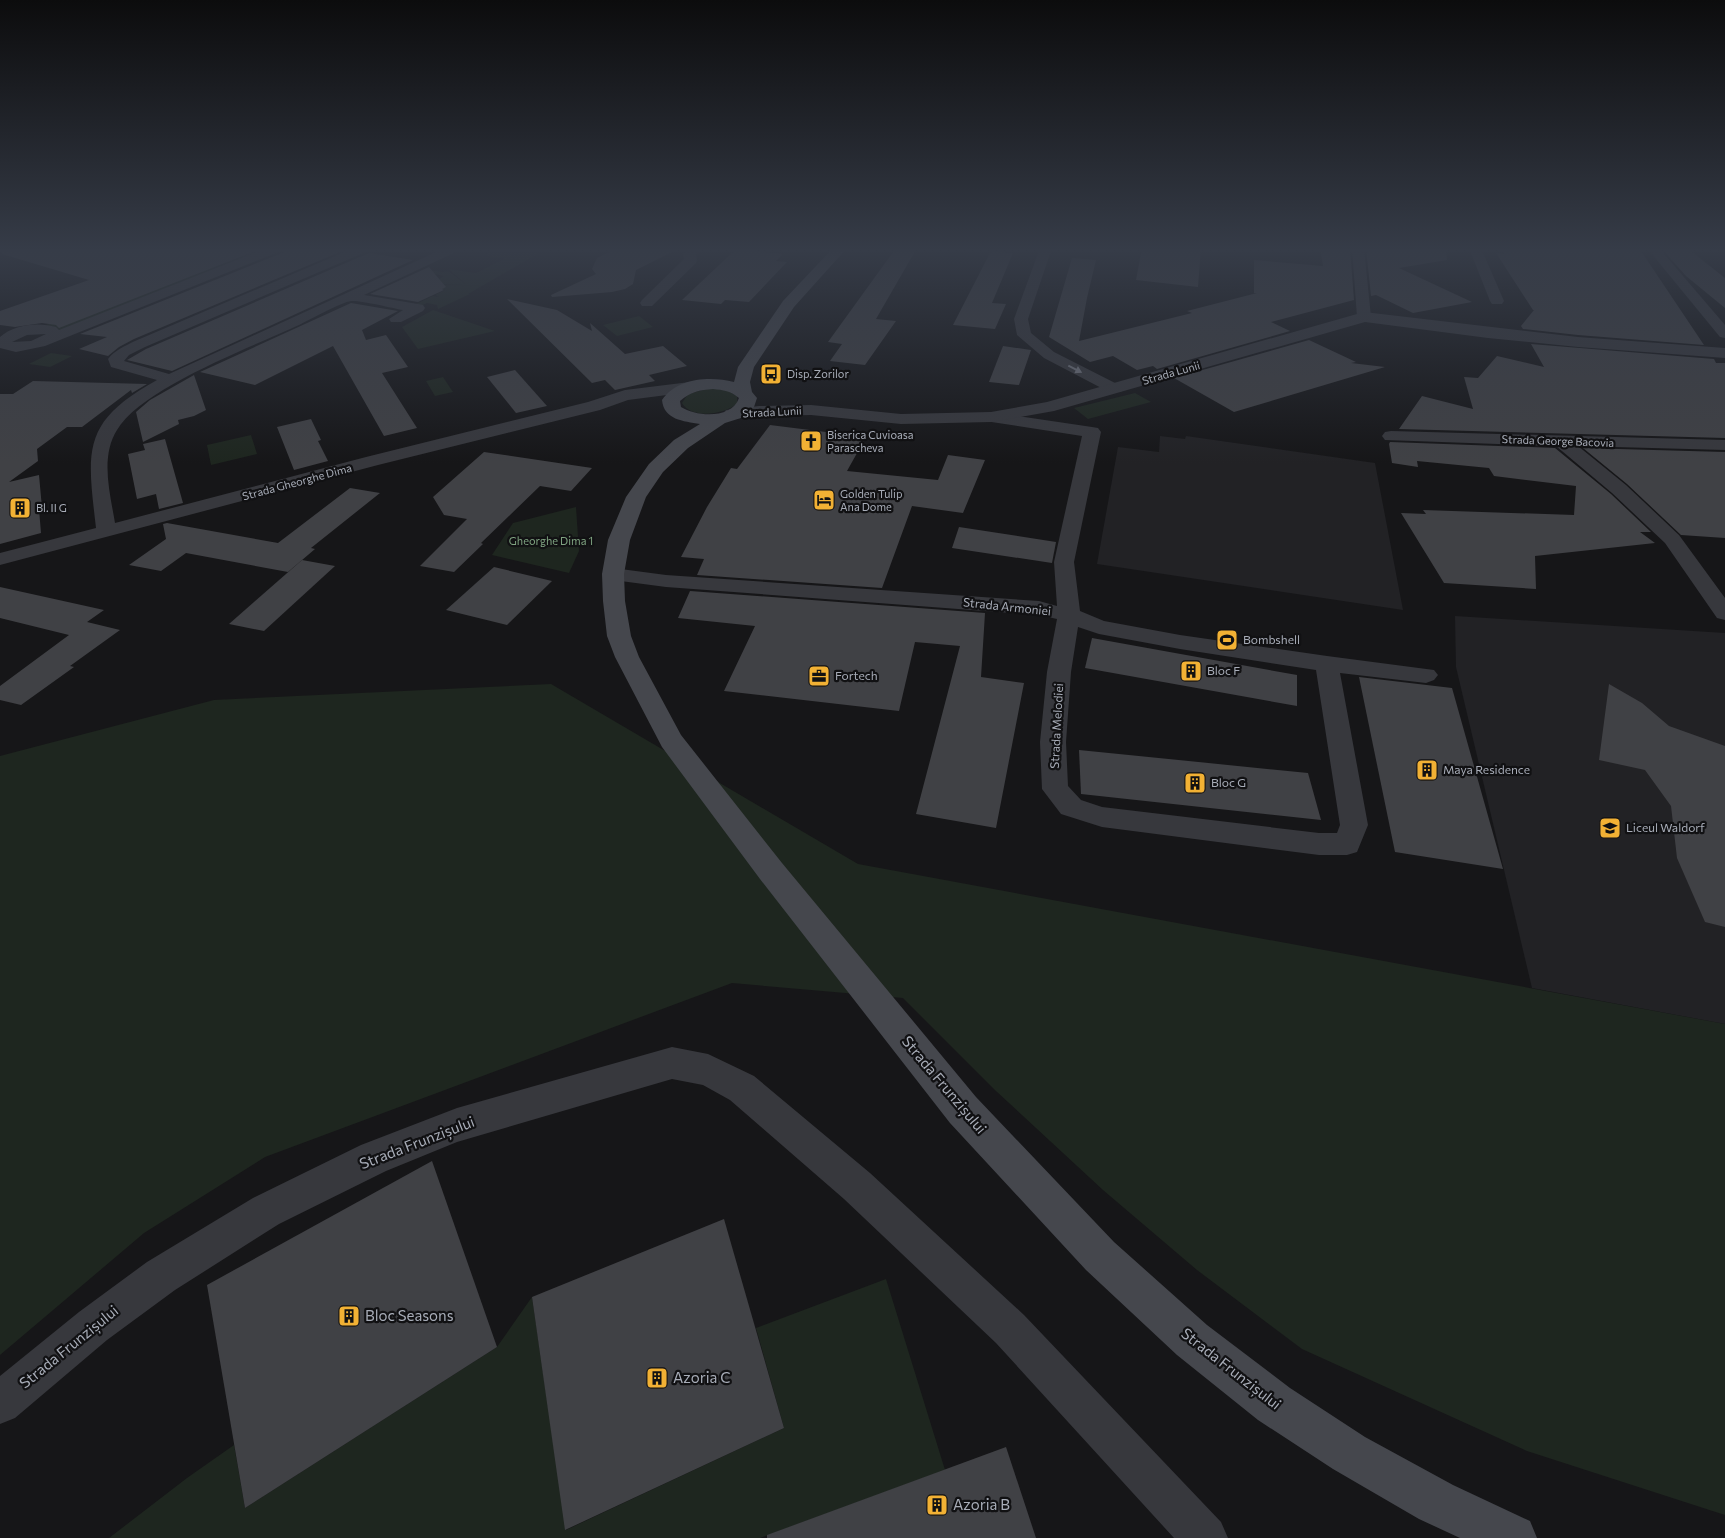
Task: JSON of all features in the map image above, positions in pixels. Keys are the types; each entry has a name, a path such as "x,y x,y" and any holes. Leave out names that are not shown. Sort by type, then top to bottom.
{"main road":[{"path":"742,345 767,320"},
{"path":"745,393 742,382 746,368 778,320"},
{"path":"692,387 718,371"},
{"path":"692,387 721,384 734,387 745,393"},
{"name":"Strada Frunzișului","path":"692,387 680,392 671,400 671,406 676,412 663,453 656,468 636,497 619,540 613,574 614,602 619,636 627,657 671,740 771,871 957,1103 1100,1256 1192,1340 1274,1404 1349,1453 1436,1502 1513,1538"},
{"name":"Strada Frunzișului","path":"656,468 681,444 727,416 740,411 748,402 745,393"},
{"path":"676,412 693,418 727,416"}],"street":[{"path":"51,320 8,337 4,347 40,343 95,320"},
{"path":"171,379 117,364 116,359 124,352 140,344 197,320"},
{"path":"106,531 98,458 106,431 119,415 142,397 171,379 297,320"},
{"path":"1021,320 1024,335 1049,356 1115,389"},
{"name":"Strada Lunii","path":"745,393 764,400 811,410 901,419 991,417 1054,405 1115,389 1354,320"},
{"path":"1386,320 1506,335 1725,353"},
{"path":"1713,320 1725,334"},
{"path":"23,331 47,329 54,332 51,337"},
{"name":"Strada Gheorghe Dima","path":"0,559 372,461 594,406 625,395 692,387"},
{"name":"Strada Gheorghe Dima","path":"594,406 641,405 676,412"},
{"path":"1054,405 1077,430"},
{"name":"Strada Lunii","path":"727,416 759,411 811,410"},
{"path":"991,417 1077,430"},
{"name":"Strada Melodiei","path":"1077,430 1092,432 1064,562 1069,615 1060,672 1053,742 1055,789 1071,807 1102,817 1319,844 1347,844 1354,825 1327,664"},
{"name":"Strada George Bacovia","path":"1391,436 1725,445"},
{"path":"1561,440 1619,489 1672,539 1725,613"},
{"name":"Strada Armoniei","path":"613,574 666,581 1038,608 1069,615 1099,627 1180,642 1327,664 1426,675"},
{"name":"Strada Frunzișului","path":"0,1403 93,1326 160,1276 266,1211 374,1158 457,1126 672,1063 708,1070 742,1088 857,1186 1010,1329 1205,1538"}],"shaded area":[{"path":"1160,436 1185,439 1186,436 1375,463 1403,610 1097,564 1118,447 1159,452"},
{"name":"Liceul Waldorf","path":"1455,616 1725,633 1725,1024 1532,988 1456,667"}],"green space":[{"path":"60,320 88,320 59,330 43,326"},
{"path":"415,320 462,320 495,331 418,349 402,327"},
{"path":"624,320 644,320 653,327 617,336 603,325"},
{"path":"51,353 72,356 50,367 29,364"},
{"path":"443,377 453,392 435,396 426,381"},
{"path":"711,388 727,390 737,396 737,404 717,413 708,414 693,412 682,403 688,394"},
{"path":"1135,393 1151,402 1088,419 1074,408"},
{"path":"251,435 257,454 211,465 207,445"},
{"name":"Gheorghe Dima 1","path":"576,507 579,551 569,573 492,555 513,523"},
{"path":"551,684 858,864 1725,1024 1725,1515 1527,1451 1302,1349 1197,1270 1103,1190 996,1091 903,998 732,983 265,1157 144,1233 0,1355 0,756 214,700"},
{"path":"886,1279 945,1470 760,1538 109,1538 187,1478 234,1445 245,1508 497,1347 532,1297 566,1530 784,1428 756,1328"}],"building":[{"path":"0,320 80,320 59,328 56,325 42,323 15,327 0,325"},
{"path":"115,320 180,320 134,339 119,347 108,356 79,349 107,337 80,334"},
{"path":"214,320 283,320 172,371 127,360 146,349"},
{"path":"314,320 381,320 362,330 366,340 386,335 408,367 382,373 417,428 384,436 333,346 255,385 200,372"},
{"path":"528,320 573,320 592,331 590,323 625,354 663,346 687,366 649,375 655,381 615,390 605,380 592,383"},
{"path":"844,320 896,321 865,365 830,361 842,344 828,342"},
{"path":"956,320 999,320 995,329 953,325"},
{"path":"1054,320 1083,320 1079,341 1165,320 1279,320 1271,322 1290,331 1157,369 1153,366 1137,370 1113,356 1090,362 1049,337"},
{"path":"1526,320 1687,320 1704,345 1578,335 1523,329 1521,326"},
{"path":"1309,340 1356,362 1351,363 1385,367 1234,412 1174,378"},
{"path":"1531,344 1714,359 1716,363 1725,363 1725,438 1399,429 1422,396 1473,409 1464,377 1478,378 1497,356 1544,367"},
{"path":"1003,346 1031,350 1019,385 989,382"},
{"path":"515,370 547,406 516,413 487,377"},
{"path":"194,375 206,410 194,416 178,420 179,424 143,442 136,412 150,400"},
{"path":"33,381 147,384 132,393 131,390 82,427 67,427 37,449 38,461 9,482 39,475 42,508 39,509 41,533 0,544 0,394 13,394"},
{"path":"311,419 321,440 318,441 328,461 294,470 277,427"},
{"path":"770,425 866,437 847,471 938,480 948,455 985,460 963,513 912,506 882,588 697,575 704,559 681,557 707,507 731,468 737,469"},
{"path":"165,439 183,503 159,509 156,494 137,499 128,454 145,450 143,444"},
{"path":"1390,442 1555,448 1611,494 1651,532 1640,532 1655,543 1535,556 1536,589 1444,583 1401,513 1426,514 1423,510 1574,515 1576,486 1494,476 1489,468 1417,461 1418,467 1392,463"},
{"path":"1583,448 1725,452 1725,538 1681,535 1627,484"},
{"path":"484,452 592,468 571,491 540,486 454,572 420,566 467,519 444,515 433,497"},
{"path":"350,488 380,493 311,548 315,549 288,572 186,553 161,571 129,565 166,539 163,524 167,523 278,543"},
{"path":"959,527 1056,542 1052,563 952,548"},
{"path":"302,560 335,566 264,631 229,624"},
{"path":"494,567 552,581 507,625 446,610"},
{"path":"0,587 104,610 87,622 120,630 70,666 74,667 21,705 0,700 0,686 69,635 0,618"},
{"path":"690,591 985,613 981,677 1024,683 996,828 916,814 960,646 915,642 899,711 724,691 755,626 678,618"},
{"name":"Bloc F","path":"1092,638 1297,675 1297,706 1085,668"},
{"name":"Maya Residence","path":"1359,677 1452,688 1503,869 1395,852"},
{"path":"1609,684 1642,703 1669,726 1725,746 1725,927 1705,922 1677,858 1671,806 1645,770 1599,760"},
{"name":"Bloc G","path":"1079,750 1308,773 1321,820 1081,794"},
{"name":"Bloc Seasons","path":"432,1161 497,1347 245,1508 207,1285"},
{"name":"Azoria C","path":"724,1219 784,1428 565,1530 532,1297"},
{"name":"Azoria B","path":"1006,1447 1036,1538 767,1538 767,1535"}],"place":[{"name":"Disp. Zorilor","path":"771,374"},
{"name":"Biserica Cuvioasa Parascheva","path":"811,441"},
{"name":"Golden Tulip Ana Dome","path":"824,500"},
{"name":"Bl. II G","path":"20,508"},
{"name":"Bombshell","path":"1227,640"},
{"name":"Bloc F","path":"1191,671"},
{"name":"Fortech","path":"819,676"},
{"name":"Maya Residence","path":"1427,770"},
{"name":"Bloc G","path":"1195,783"},
{"name":"Liceul Waldorf","path":"1610,828"},
{"name":"Bloc Seasons","path":"349,1316"},
{"name":"Azoria C","path":"657,1378"},
{"name":"Azoria B","path":"937,1505"}]}
